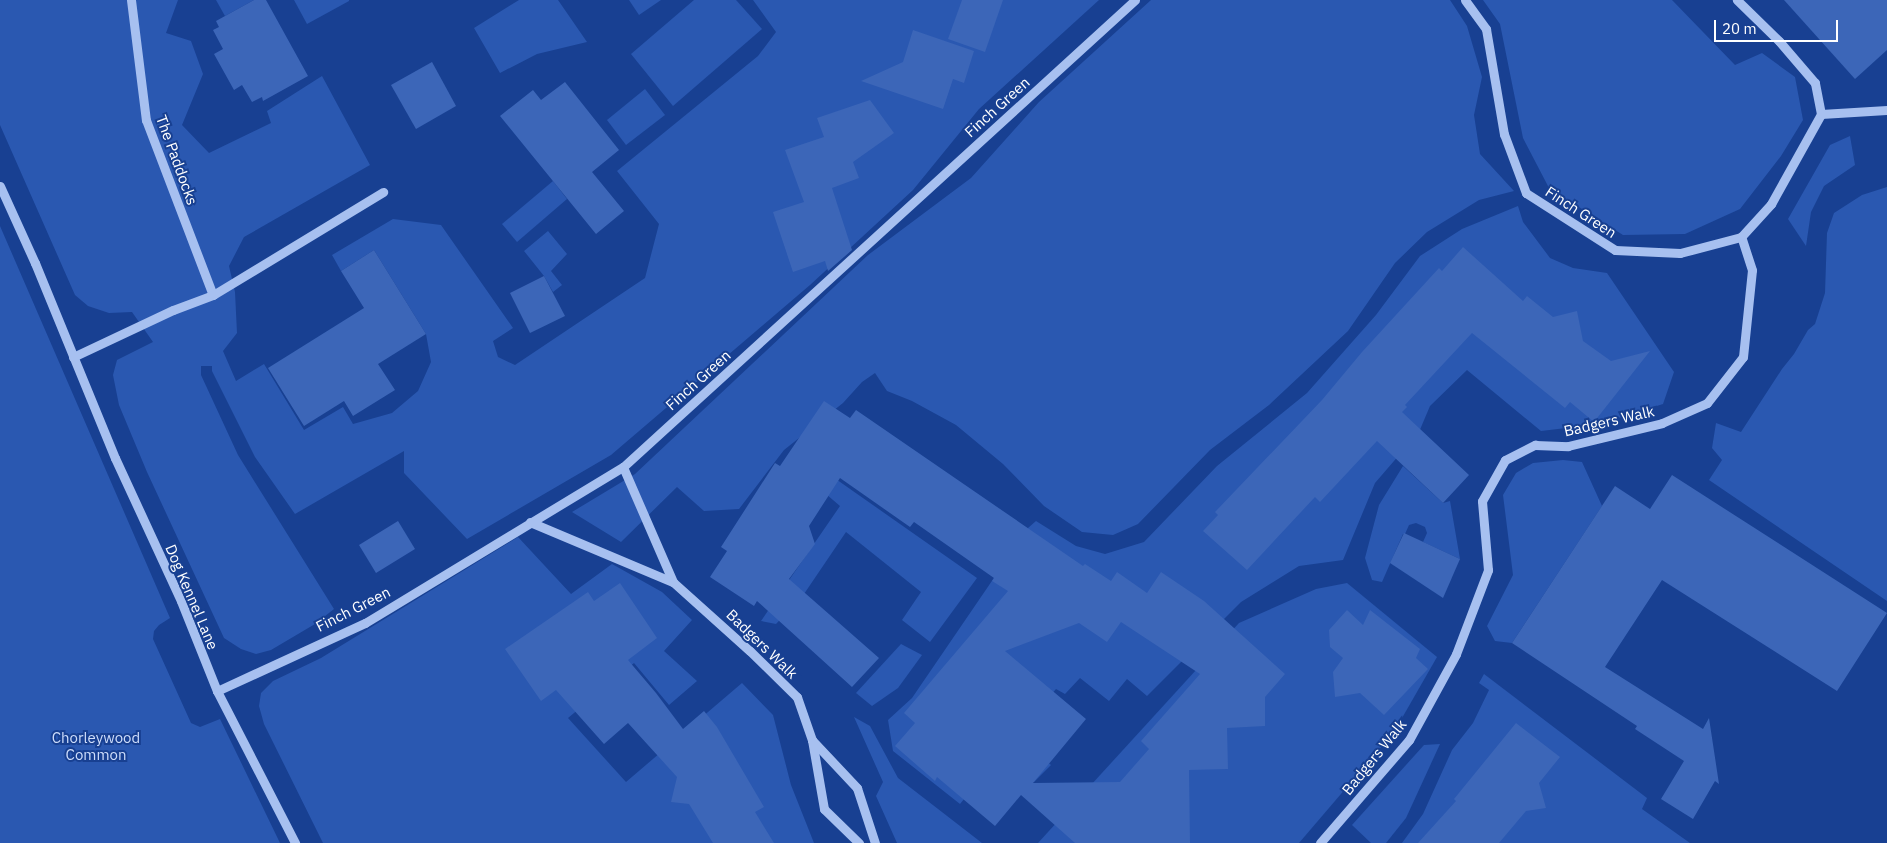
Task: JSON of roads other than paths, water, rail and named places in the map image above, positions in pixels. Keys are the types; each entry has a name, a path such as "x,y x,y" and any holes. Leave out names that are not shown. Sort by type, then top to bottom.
{"street":[{"name":"The Paddocks","path":"131,0 146,120 213,295"},
{"name":"Finch Green","path":"217,691 365,623 623,467 1135,0"},
{"name":"Finch Green","path":"1465,0 1486,29 1504,134 1526,193 1615,250 1680,253 1741,237"},
{"path":"1737,0 1779,41 1815,83 1821,114 1771,204 1741,237"},
{"path":"1821,114 1887,110"},
{"name":"Dog Kennel Lane","path":"0,186 36,264 115,458 181,601 217,691 295,843"},
{"path":"74,357 173,310 213,295 382,192"},
{"name":"Badgers Walk","path":"1320,843 1409,740 1456,654 1488,570 1482,501 1505,460 1535,445 1568,446 1662,423 1707,402 1743,357 1752,270 1741,237"},
{"name":"Badgers Walk","path":"623,467 673,582"},
{"name":"Badgers Walk","path":"530,522 673,582 721,624 797,697 812,740 824,809 858,843"},
{"name":"Badgers Walk","path":"812,740 857,788 875,843"}],"park label":[{"name":"Chorleywood Common","path":"96,746"}]}
